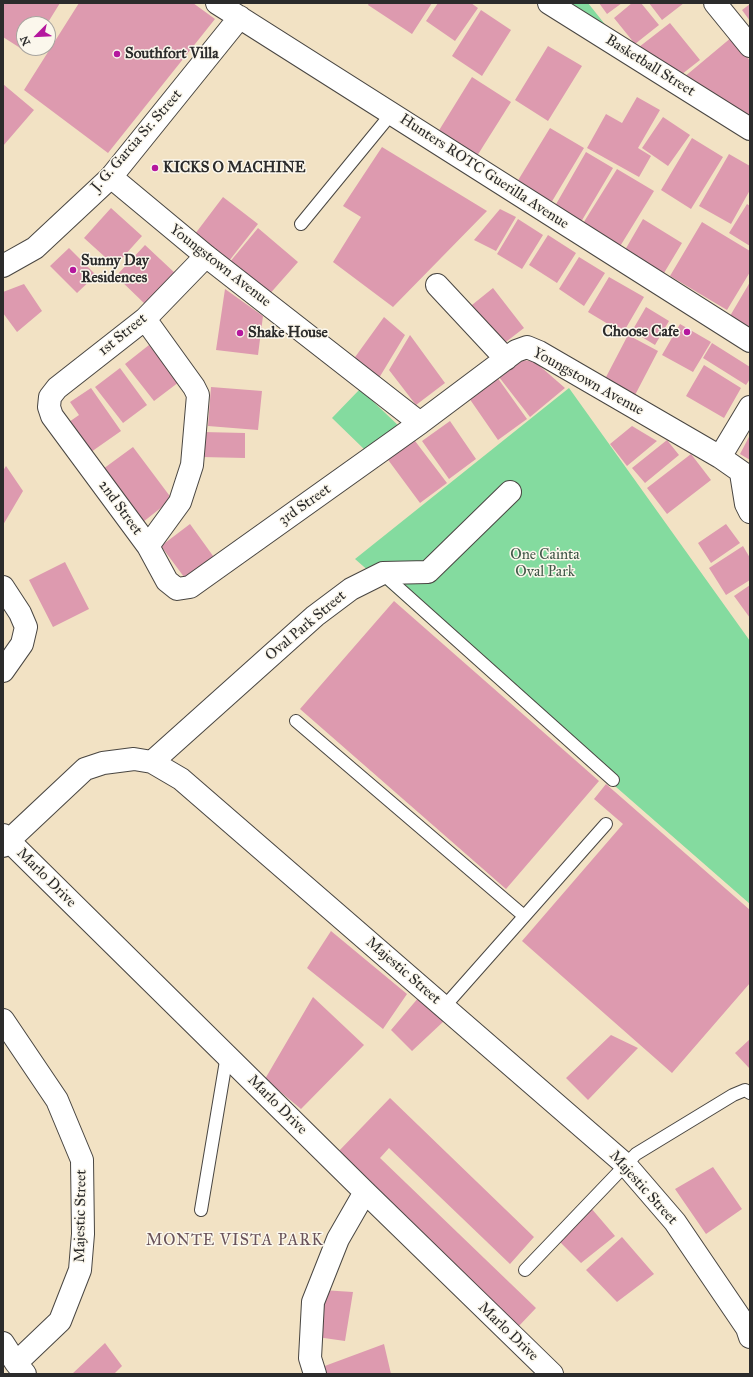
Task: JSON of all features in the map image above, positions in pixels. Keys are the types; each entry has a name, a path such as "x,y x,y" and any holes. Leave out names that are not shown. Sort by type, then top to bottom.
{"street":[{"name":"Hunters ROTC Guerilla Avenue","path":"217,3 750,341"},
{"name":"Basketball Street","path":"550,3 750,129"},
{"path":"715,3 750,46"},
{"name":"J. G. Garcia Sr. Street","path":"3,266 35,248 111,177 240,17"},
{"name":"Youngstown Avenue","path":"111,177 206,256 420,423 516,351 527,348 539,352 720,457 745,475"},
{"name":"1st Street","path":"52,416 49,407 50,397 57,388 145,319 206,256"},
{"path":"437,285 506,359"},
{"path":"145,319 194,387 198,395 192,465 180,502 148,546"},
{"path":"720,457 750,407"},
{"name":"2nd Street","path":"52,416 148,546 167,581 177,589 190,587"},
{"name":"3rd Street","path":"190,587 420,423"},
{"path":"745,475 746,504 750,512"},
{"name":"Oval Park Street","path":"152,762 315,616 351,589 383,573 428,572 510,492"},
{"path":"3,587 20,613 26,627 22,644 3,671"},
{"name":"Majestic Street","path":"5,841 85,769 103,762 134,759 152,762 181,779 625,1164 675,1222 747,1328 750,1337"},
{"name":"Marlo Drive","path":"5,841 227,1055 552,1374"},
{"name":"Majestic Street","path":"3,1020 57,1100 82,1160 83,1234 80,1270 60,1321 21,1369"},
{"path":"315,1374 310,1358 314,1302 338,1239 365,1192"},
{"path":"3,1343 21,1369"}],"lane":[{"path":"301,224 392,113"},
{"path":"383,573 613,780"},
{"path":"296,721 524,916"},
{"path":"444,1007 606,824"},
{"path":"201,1210 227,1055"},
{"path":"525,1270 636,1154 733,1095 745,1090 750,1093"}],"green space":[{"path":"556,3 588,3 623,47"},
{"name":"One Cainta Oval Park","path":"569,388 750,641 750,904 355,559"},
{"path":"360,389 402,429 366,451 332,418"}],"building":[{"path":"3,3 60,3 52,16 16,16 16,45 3,37"},
{"name":"Southfort Villa","path":"79,3 193,3 215,19 108,153 24,90 45,56 56,56 56,39"},
{"path":"369,3 432,3 412,34 368,5"},
{"path":"438,3 471,3 478,8 455,41 426,21"},
{"path":"599,3 622,3 607,14"},
{"path":"632,3 641,3 659,25 635,44 614,18"},
{"path":"649,3 684,3 662,20"},
{"path":"750,4 750,21 742,10"},
{"path":"481,10 511,30 482,76 452,56"},
{"path":"670,23 700,60 677,78 639,47"},
{"path":"732,37 750,61 750,119 683,78"},
{"path":"548,46 582,66 548,121 515,100"},
{"path":"472,77 511,102 477,156 438,132"},
{"path":"3,84 34,110 3,146"},
{"path":"637,97 660,110 638,148 651,156 639,177 587,148 606,114 622,123"},
{"path":"663,117 690,135 668,166 642,148"},
{"path":"550,128 584,148 551,203 517,182"},
{"path":"692,138 723,157 691,209 661,190"},
{"path":"382,147 487,211 393,307 333,262 361,217 343,206"},
{"path":"586,152 613,168 581,222 555,206"},
{"path":"729,154 750,166 750,190 731,224 699,206"},
{"path":"617,169 654,191 619,248 582,225"},
{"path":"223,197 258,224 229,261 195,234"},
{"path":"747,204 750,206 750,246 729,233"},
{"path":"111,208 142,236 115,266 84,238"},
{"path":"500,209 516,217 496,251 474,240"},
{"path":"518,219 543,235 522,269 497,254"},
{"path":"643,219 682,243 664,273 625,250"},
{"path":"702,222 750,251 750,272 727,310 670,276"},
{"path":"258,228 298,262 267,297 229,263"},
{"path":"548,235 576,253 557,283 529,265"},
{"path":"145,245 176,274 146,305 116,276"},
{"name":"Sunny Day Residences","path":"69,248 96,275 77,293 50,266"},
{"path":"579,257 605,273 584,306 559,289"},
{"path":"609,277 644,297 623,333 588,312"},
{"path":"750,282 750,328 730,316"},
{"path":"24,284 42,311 17,332 3,313 3,292"},
{"path":"493,288 524,328 498,348 467,309"},
{"name":"Shake House","path":"225,289 263,316 258,355 216,350"},
{"path":"646,307 669,321 655,345 632,331"},
{"path":"384,317 405,335 379,378 353,360"},
{"path":"680,324 711,342 693,372 662,355"},
{"path":"410,335 445,383 416,405 389,370"},
{"path":"628,335 658,351 635,395 605,379"},
{"path":"712,343 750,367 750,379 746,385 703,358"},
{"path":"149,345 179,382 154,401 125,364"},
{"path":"520,360 534,361 565,388 530,417 499,377"},
{"path":"704,365 741,388 724,418 686,396"},
{"path":"120,368 147,405 123,423 95,387"},
{"path":"497,377 527,419 498,440 469,398"},
{"path":"211,387 262,391 258,430 208,426"},
{"path":"91,388 121,431 91,452 69,422 79,415 70,402"},
{"path":"450,421 476,459 449,479 422,441"},
{"path":"632,426 657,441 627,466 610,444"},
{"path":"203,432 245,433 245,458 202,457"},
{"path":"750,435 750,460 740,454"},
{"path":"412,437 447,483 420,503 386,457"},
{"path":"667,440 679,455 645,483 632,468"},
{"path":"133,447 172,499 143,522 103,469"},
{"path":"691,454 711,480 667,514 647,488"},
{"path":"6,466 23,491 3,525 3,471"},
{"path":"190,524 216,560 187,581 161,546"},
{"path":"726,524 740,543 711,563 698,543"},
{"path":"743,546 750,558 750,580 726,595 709,568"},
{"path":"65,562 89,609 53,627 29,580"},
{"path":"750,585 750,618 734,596"},
{"path":"394,601 599,781 506,889 300,709"},
{"path":"606,784 750,910 750,983 672,1073 522,941 623,824 594,799"},
{"path":"331,931 407,994 383,1029 307,968"},
{"path":"313,997 364,1045 301,1109 265,1079"},
{"path":"419,997 444,1021 412,1051 391,1030"},
{"path":"611,1035 638,1048 588,1100 566,1078"},
{"path":"750,1039 750,1069 735,1053"},
{"path":"390,1098 534,1237 510,1264 389,1148 380,1158 536,1308 518,1327 337,1153"},
{"path":"713,1167 742,1209 706,1234 675,1189"},
{"path":"591,1208 615,1236 581,1263 559,1241"},
{"path":"622,1237 654,1274 617,1302 586,1270"},
{"path":"322,1290 353,1292 345,1341 317,1337"},
{"path":"105,1343 122,1366 114,1374 72,1374"},
{"path":"384,1344 391,1374 325,1374 322,1367"}],"place":[{"name":"Southfort Villa","path":"117,54"},
{"name":"KICKS O MACHINE","path":"155,168"},
{"name":"Sunny Day Residences","path":"73,270"},
{"name":"Choose Cafe","path":"687,332"},
{"name":"Shake House","path":"240,333"}],"district":[{"name":"MONTE VISTA PARK","path":"235,1241"}]}
